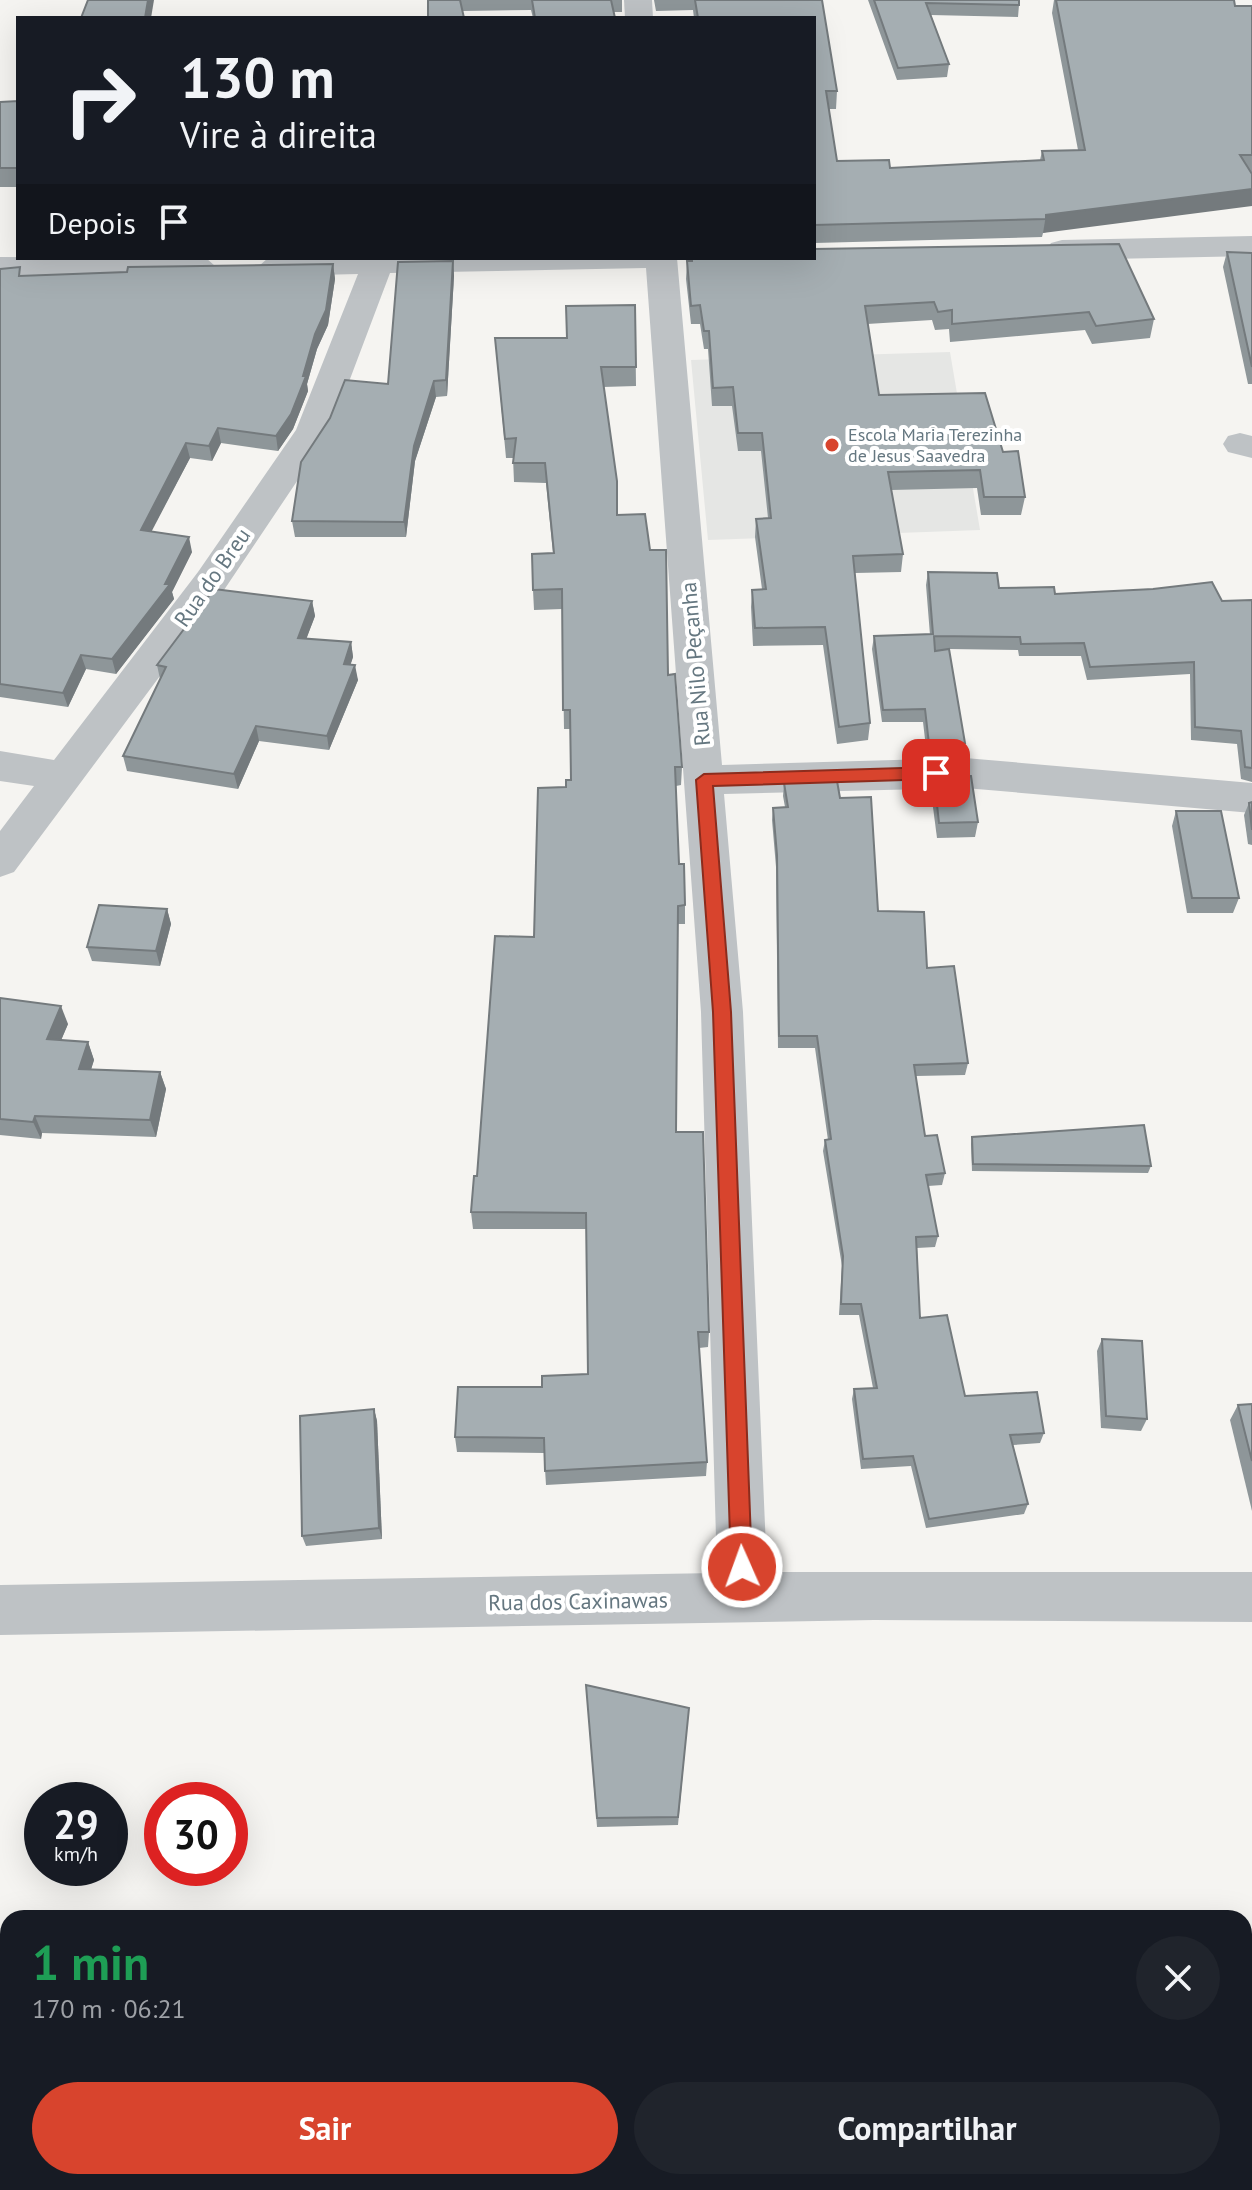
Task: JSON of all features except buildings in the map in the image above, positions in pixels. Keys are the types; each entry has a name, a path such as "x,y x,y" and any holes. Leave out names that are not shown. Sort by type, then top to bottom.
{"street":[{"path":"1033,250 1252,246"},
{"path":"19,264 377,266 581,260"},
{"name":"Rua Nilo Peçanha","path":"661,260 722,1012 743,1598"},
{"name":"Rua do Breu","path":"0,861 211,581 313,432 377,266"},
{"path":"0,766 65,777"},
{"path":"704,780 965,773 1252,798"},
{"name":"Rua dos Caxinawas","path":"0,1610 874,1595 1252,1597"}],"shaded area":[{"name":"Escola Maria Terezinha de Jesus Saavedra","path":"950,352 980,530 708,540 691,360"}],"place":[{"name":"Escola Maria Terezinha de Jesus Saavedra","path":"832,445"}],"route":[{"path":"742,1567 722,1012 704,780 936,773"}]}
